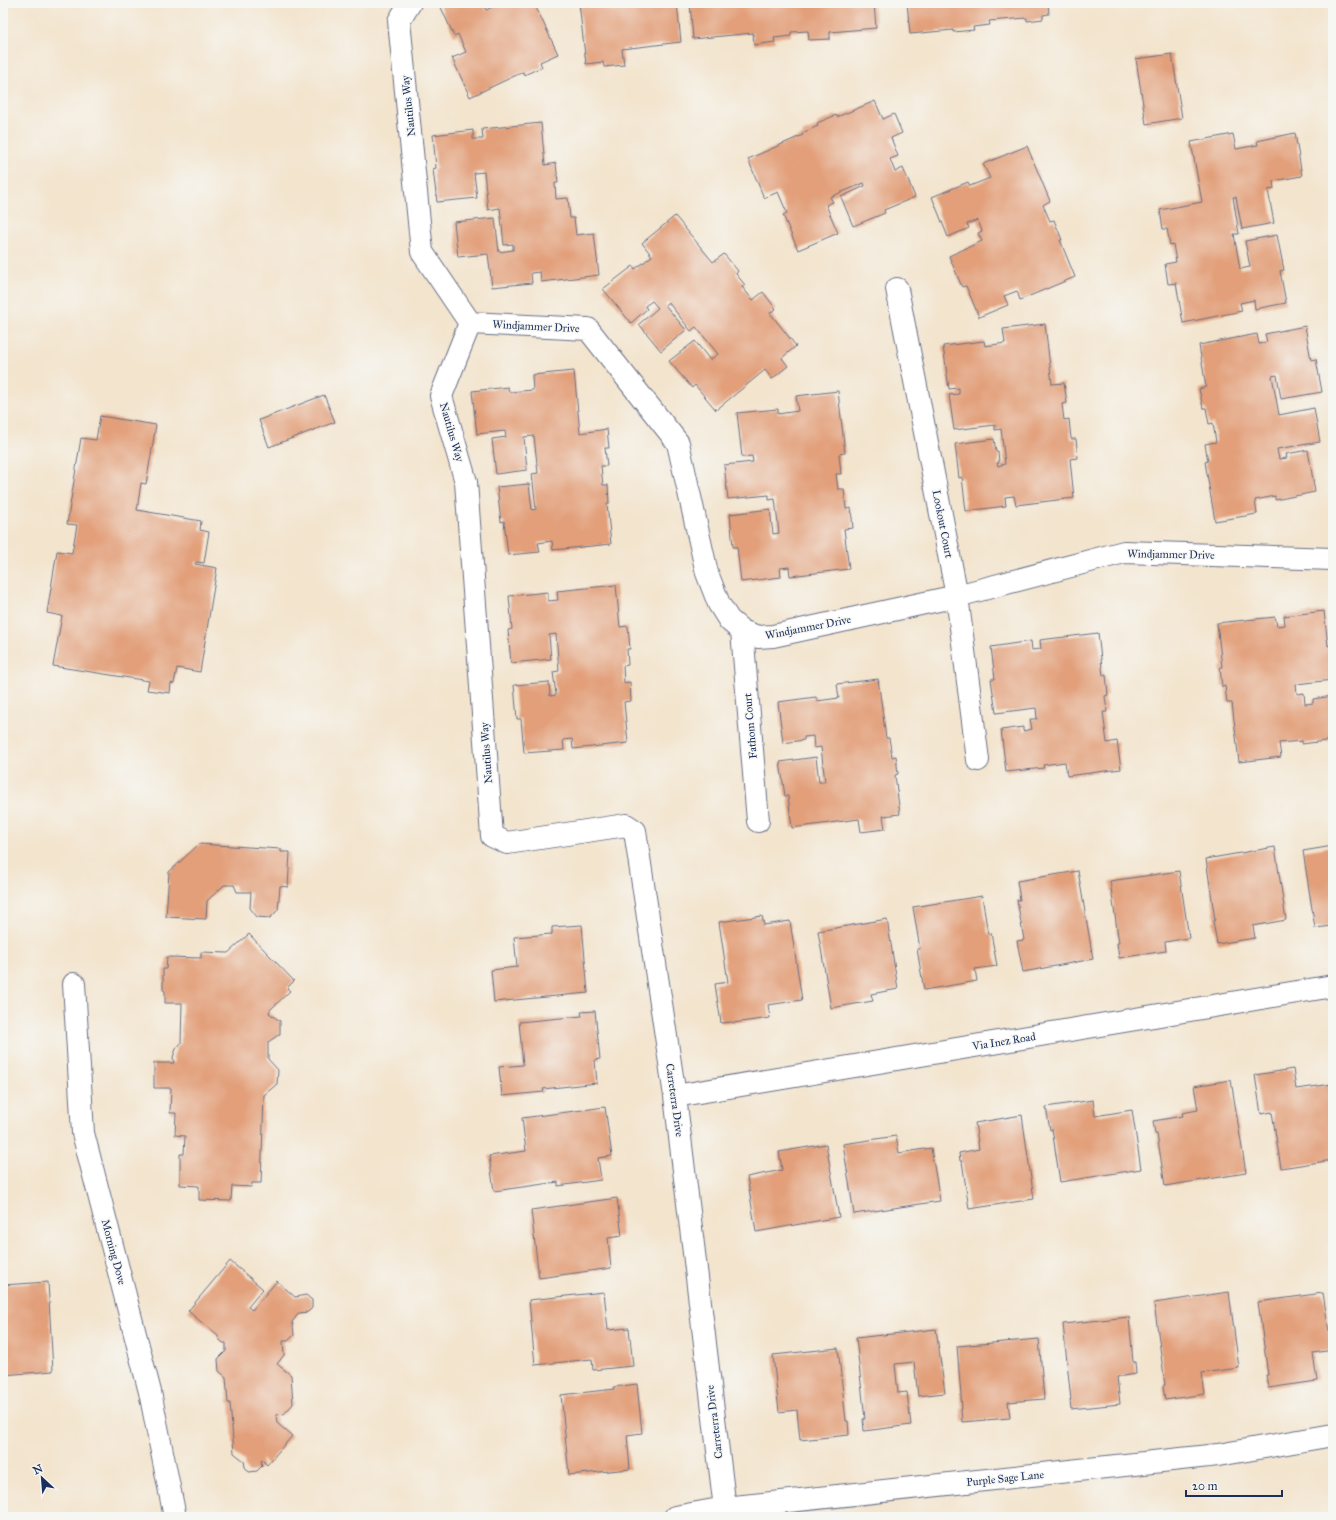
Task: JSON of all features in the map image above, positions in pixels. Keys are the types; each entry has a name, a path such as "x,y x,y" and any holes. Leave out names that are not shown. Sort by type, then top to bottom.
{"street":[{"name":"Nautilus Way","path":"410,3 399,21 422,252 470,323 441,396 466,482 492,836"},
{"name":"Lookout Court","path":"896,289 957,596 978,760"},
{"name":"Windjammer Drive","path":"470,323 588,329 678,443 707,573 719,604 729,620 742,631 758,637 773,636 957,596 1124,552 1333,559"},
{"name":"Fathom Court","path":"742,631 758,821"},
{"name":"Carreterra Drive","path":"492,836 507,844 626,825 634,831 676,1096 725,1512"},
{"name":"Morning Dove","path":"74,984 83,1133 150,1392 175,1517"},
{"name":"Via Inez Road","path":"676,1096 1333,986"},
{"name":"Purple Sage Lane","path":"676,1517 1218,1456 1333,1435"}],"building":[{"path":"439,3 490,3 484,6 486,10 495,6 493,3 534,3 558,54 540,62 542,67 524,75 523,72 470,97 452,58 466,52 458,34 454,36"},
{"path":"579,3 677,3 681,42 622,49 624,65 604,67 603,62 586,64"},
{"path":"690,3 874,3 876,28 830,32 830,39 809,40 808,31 791,32 791,36 774,38 775,42 754,45 753,33 693,39"},
{"path":"907,3 1048,3 1049,14 1043,15 1043,19 1027,21 1027,18 989,21 990,25 973,27 974,30 953,32 953,30 910,34"},
{"path":"1172,54 1182,118 1146,124 1136,59"},
{"path":"875,101 883,119 894,114 902,133 891,138 898,156 890,159 895,172 903,168 915,197 884,210 885,213 853,226 841,197 865,186 864,183 830,197 833,202 826,205 838,233 798,250 783,215 787,213 778,192 764,198 748,159 803,135 802,133 818,126 817,123 836,115 837,117"},
{"path":"541,123 545,165 556,163 558,183 555,183 556,199 568,198 570,218 574,218 576,235 594,233 599,275 541,282 540,272 531,273 532,283 492,287 488,254 458,257 454,222 495,218 499,252 513,250 513,244 504,245 500,208 488,210 484,172 474,173 477,198 437,202 433,169 436,168 433,135 473,130 473,139 483,139 482,129"},
{"path":"1295,133 1302,176 1273,181 1274,189 1268,190 1274,223 1242,229 1236,197 1233,197 1239,234 1234,234 1240,269 1250,267 1245,241 1277,235 1284,270 1280,271 1286,303 1255,309 1254,300 1240,303 1242,311 1183,323 1176,283 1168,284 1165,264 1176,262 1173,244 1170,245 1167,229 1163,229 1160,210 1202,202 1191,142 1233,134 1236,149 1258,145 1257,141"},
{"path":"1027,146 1050,201 1043,205 1050,221 1054,220 1062,240 1060,240 1075,277 1020,300 1017,291 1004,296 1008,305 979,317 966,286 962,287 949,256 982,241 978,233 982,231 978,220 967,224 969,228 948,237 932,197 968,182 970,186 990,178 983,164"},
{"path":"675,216 713,262 724,254 738,271 736,274 745,285 742,287 753,300 763,292 776,309 770,313 796,346 782,358 788,366 772,379 765,370 716,410 695,385 692,388 669,361 695,341 710,360 718,354 696,327 691,331 668,302 665,305 686,330 661,351 639,324 658,308 652,301 645,306 647,309 631,323 603,289 633,266 635,269 652,256 642,243"},
{"path":"1045,324 1052,384 1064,383 1067,403 1062,404 1064,420 1069,419 1071,439 1076,439 1078,458 1070,459 1074,498 1016,505 1014,496 1005,497 1006,506 966,511 962,477 959,478 955,444 994,439 996,452 998,451 998,466 1005,464 1001,429 995,430 995,425 954,430 949,395 959,394 959,388 949,389 943,346 984,341 985,346 1005,343 1003,329"},
{"path":"1305,326 1311,360 1316,359 1322,392 1281,399 1277,375 1272,376 1279,415 1314,408 1320,442 1277,449 1279,459 1287,458 1286,454 1308,450 1315,492 1275,500 1275,496 1255,500 1257,514 1215,521 1205,462 1208,461 1205,444 1216,442 1213,423 1209,424 1206,408 1203,408 1199,389 1206,387 1199,345 1257,334 1259,344 1267,342 1265,334"},
{"path":"574,371 580,433 607,429 609,448 605,448 607,466 601,466 603,485 608,485 609,504 607,504 611,544 553,550 552,541 538,543 540,552 508,555 504,521 501,522 497,487 529,484 532,510 536,509 532,474 538,473 534,436 524,437 527,470 496,474 492,439 506,437 505,431 477,434 472,391 508,387 509,392 533,390 532,375"},
{"path":"838,391 845,453 839,454 841,474 836,474 838,489 844,489 846,509 851,508 853,528 844,529 849,569 790,576 789,567 780,568 781,577 741,582 737,547 733,547 730,514 770,509 773,534 779,533 775,499 769,500 769,495 728,499 724,465 753,462 752,456 742,457 737,413 778,409 778,414 798,411 796,396"},
{"path":"324,395 335,422 269,447 259,420"},
{"path":"100,416 156,425 146,484 141,483 137,510 201,521 200,530 209,532 204,563 196,562 195,564 217,568 200,672 177,668 174,684 171,683 170,693 147,690 149,681 53,666 62,616 47,613 57,551 72,553 77,525 67,524 81,438 96,440"},
{"path":"616,585 620,627 628,626 630,649 627,649 628,665 623,666 624,683 630,682 631,701 624,702 628,743 573,749 572,739 563,740 564,750 524,753 521,719 517,719 514,685 549,682 550,696 556,695 553,672 559,671 556,634 549,635 551,659 511,663 508,630 512,629 509,596 548,592 548,601 558,600 557,591"},
{"path":"1324,611 1328,646 1332,645 1333,680 1296,684 1297,694 1304,693 1305,704 1313,703 1313,699 1333,696 1333,740 1302,744 1302,741 1279,743 1281,757 1239,762 1232,703 1227,703 1225,686 1222,687 1220,667 1222,667 1217,623 1275,617 1277,626 1285,625 1284,616"},
{"path":"1098,633 1103,676 1106,675 1108,695 1105,696 1107,712 1103,712 1107,743 1117,741 1121,769 1067,776 1065,762 1043,765 1044,768 1006,772 1001,730 1023,727 1023,731 1032,729 1030,719 1037,719 1036,708 996,713 991,679 995,679 991,647 1031,641 1032,650 1041,649 1040,640"},
{"path":"878,679 886,738 889,738 892,757 896,756 898,774 895,775 900,814 883,816 885,829 861,832 859,819 792,828 788,796 785,796 780,762 816,757 819,782 825,782 821,747 814,748 813,736 804,737 804,740 783,743 778,702 816,697 817,701 839,698 837,684"},
{"path":"199,844 281,849 281,852 290,852 288,887 280,886 278,910 270,918 257,917 250,908 251,892 237,892 234,885 224,885 207,901 206,919 166,917 169,872"},
{"path":"1333,846 1333,926 1315,928 1303,851"},
{"path":"1275,847 1286,920 1253,926 1255,938 1217,944 1206,859"},
{"path":"1078,871 1093,959 1023,972 1017,941 1024,940 1017,900 1020,900 1017,881"},
{"path":"1179,871 1189,938 1165,942 1166,951 1119,958 1117,943 1119,943 1110,881"},
{"path":"982,896 988,934 991,933 997,966 975,969 977,981 924,990 917,949 920,949 913,907"},
{"path":"762,916 764,925 790,921 802,1000 768,1005 770,1018 733,1023 721,1023 715,984 728,982 719,922"},
{"path":"887,919 898,989 871,994 873,1001 831,1008 818,931"},
{"path":"582,925 588,993 494,1002 491,970 517,967 514,937 552,934 552,927"},
{"path":"249,934 294,981 287,988 290,991 270,1010 269,1013 280,1021 280,1034 268,1042 268,1059 278,1070 277,1084 264,1095 261,1183 252,1183 251,1187 232,1186 231,1201 199,1200 199,1186 180,1185 180,1154 184,1154 185,1136 175,1135 176,1113 170,1113 171,1088 154,1088 154,1063 174,1063 173,1057 176,1049 181,1043 182,1003 165,1003 165,991 163,990 163,969 166,969 167,957 201,958 201,952 228,953"},
{"path":"595,1011 600,1059 595,1060 597,1083 543,1089 544,1092 502,1096 499,1067 523,1065 519,1022 582,1016 581,1012"},
{"path":"1293,1069 1296,1089 1333,1084 1333,1160 1281,1168 1272,1112 1261,1114 1255,1075"},
{"path":"1231,1080 1246,1173 1165,1186 1157,1134 1155,1134 1153,1121 1183,1116 1182,1113 1198,1110 1194,1086"},
{"path":"1093,1100 1095,1116 1132,1110 1141,1169 1060,1182 1052,1129 1050,1130 1046,1107"},
{"path":"605,1107 612,1156 598,1158 601,1180 558,1186 558,1182 494,1191 489,1156 526,1151 522,1118"},
{"path":"1022,1115 1034,1199 969,1209 962,1161 960,1161 959,1153 979,1149 975,1123"},
{"path":"896,1136 899,1153 931,1148 940,1201 854,1214 843,1144"},
{"path":"826,1144 839,1217 756,1232 747,1177 782,1170 779,1152"},
{"path":"617,1198 622,1236 608,1238 611,1268 539,1278 531,1210"},
{"path":"230,1261 263,1289 248,1307 252,1310 277,1281 295,1297 306,1295 312,1300 312,1308 308,1312 299,1313 292,1322 294,1335 288,1341 283,1341 284,1355 277,1364 291,1375 293,1404 284,1414 276,1415 277,1423 292,1436 267,1465 261,1459 262,1466 257,1471 249,1472 245,1467 244,1461 234,1453 230,1403 228,1403 226,1377 219,1371 218,1359 226,1351 226,1343 223,1343 218,1336 188,1311"},
{"path":"48,1282 53,1371 3,1375 3,1285"},
{"path":"604,1292 608,1330 629,1328 633,1366 593,1370 592,1359 535,1365 529,1300"},
{"path":"1229,1292 1239,1368 1202,1373 1205,1394 1165,1400 1163,1386 1165,1385 1154,1303"},
{"path":"1323,1293 1333,1350 1313,1353 1317,1381 1268,1388 1266,1375 1268,1375 1258,1302"},
{"path":"1129,1317 1133,1362 1135,1362 1136,1374 1117,1377 1120,1404 1071,1409 1063,1324"},
{"path":"936,1329 945,1393 918,1396 914,1362 895,1364 898,1393 907,1392 911,1425 864,1431 863,1419 865,1419 856,1338"},
{"path":"1039,1339 1044,1399 1008,1402 1010,1418 962,1422 957,1346"},
{"path":"838,1348 846,1421 848,1421 849,1435 800,1440 797,1410 779,1412 773,1355"},
{"path":"637,1384 642,1433 627,1435 630,1469 569,1475 561,1395 615,1389 614,1387"}]}
